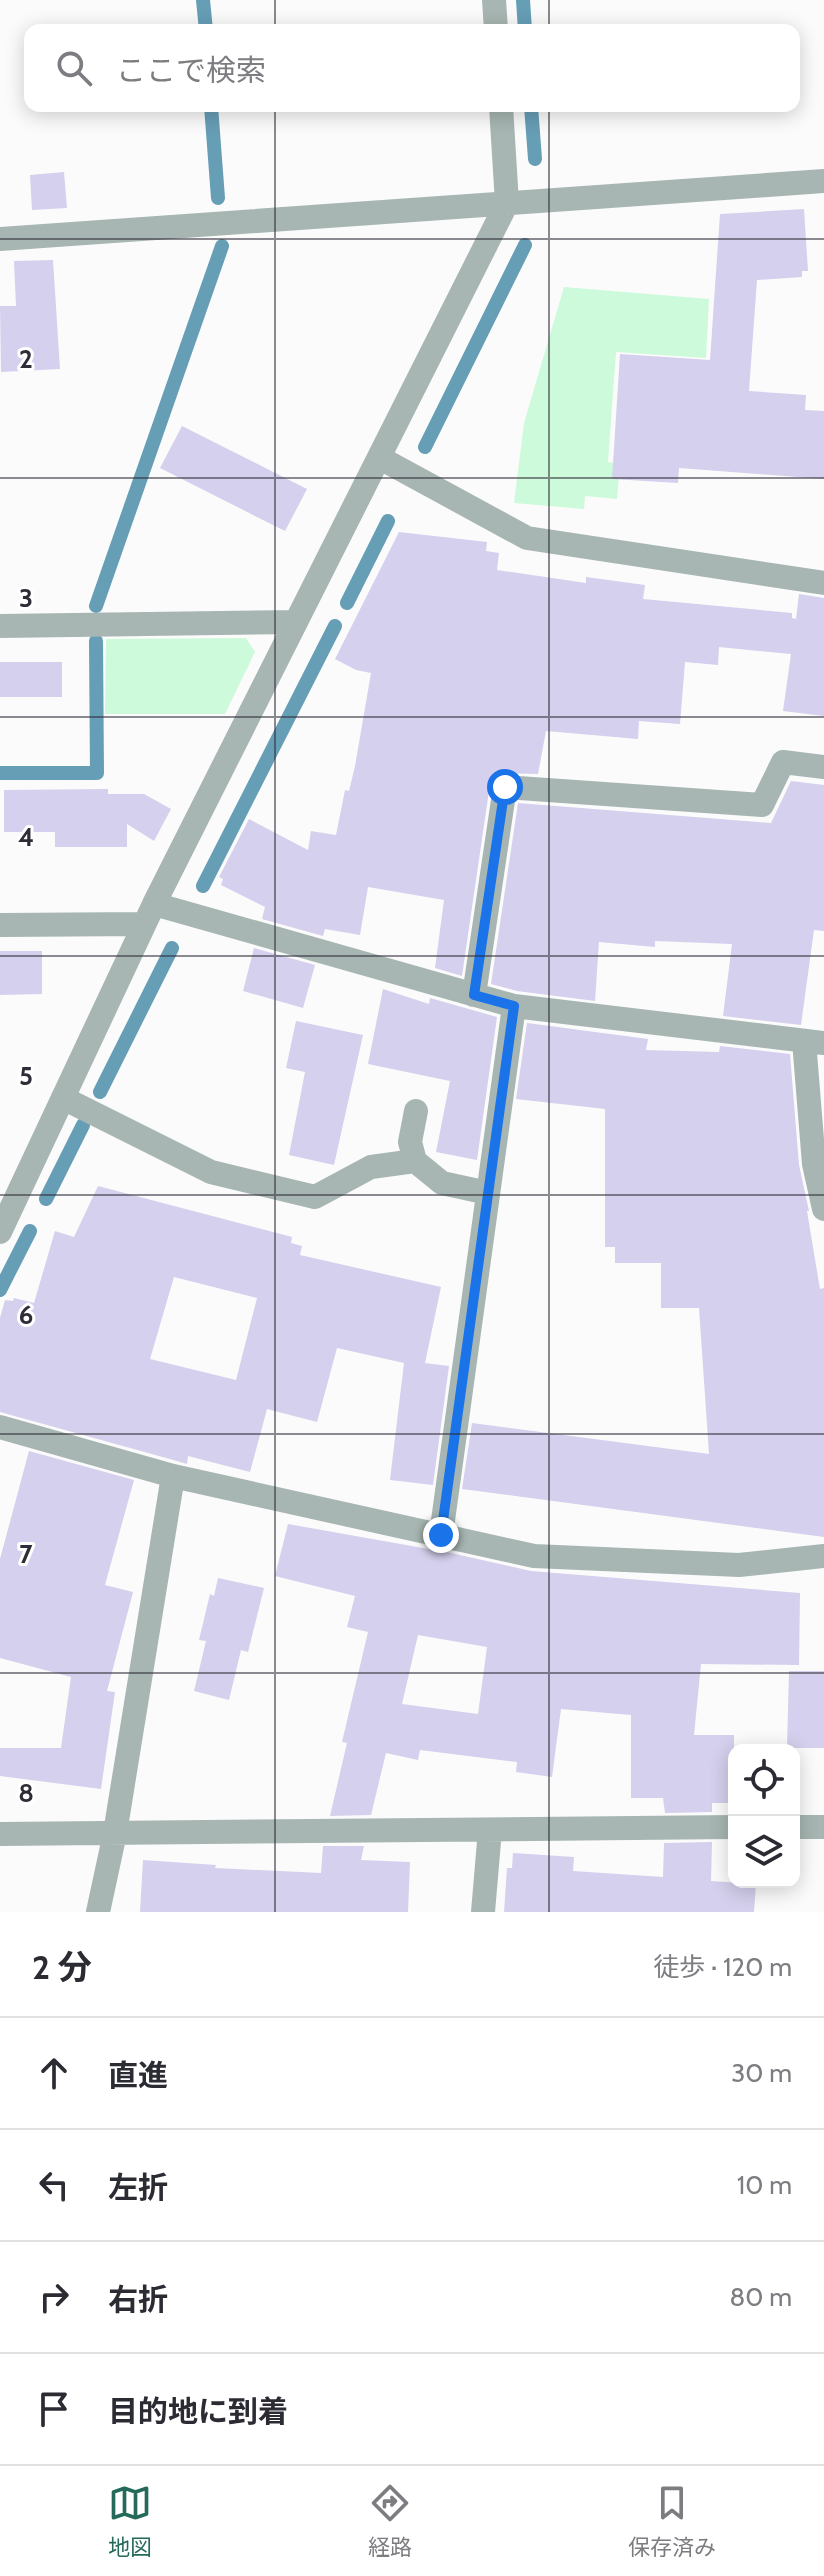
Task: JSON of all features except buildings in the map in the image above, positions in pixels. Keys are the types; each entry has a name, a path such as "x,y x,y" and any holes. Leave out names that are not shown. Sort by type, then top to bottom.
{"street":[{"path":"494,0 496,24"},
{"path":"0,1232 149,914 507,203 501,112"},
{"path":"0,239 824,181"},
{"path":"380,458 527,538 824,583"},
{"path":"0,626 296,622"},
{"path":"474,995 505,787 762,805 783,762 824,767"},
{"path":"0,925 149,914 514,1006 814,1042 814,1164 824,1209"},
{"path":"441,1535 514,1006"},
{"path":"63,1098 211,1172 315,1197 371,1167 415,1161"},
{"path":"416,1111 410,1142 415,1161 442,1183 488,1193"},
{"path":"0,1427 173,1476 534,1556 739,1565 824,1556"},
{"path":"98,1912 115,1833 173,1476"},
{"path":"0,1834 728,1827"},
{"path":"800,1827 824,1827"},
{"path":"483,1912 490,1830"}],"green space":[{"path":"564,287 709,299 706,358 616,352 608,462 620,464 617,499 585,496 584,509 514,503 524,423"},
{"path":"246,638 255,652 225,714 105,714 106,639"}],"waterway":[{"path":"203,0 205,24"},
{"path":"523,0 525,24"},
{"path":"211,112 218,198"},
{"path":"531,112 535,159"},
{"path":"425,447 525,245"},
{"path":"96,606 222,246"},
{"path":"347,603 388,521"},
{"path":"203,886 335,626"},
{"path":"0,773 97,773 96,641"},
{"path":"100,1092 172,948"},
{"path":"46,1199 83,1125"},
{"path":"0,1290 30,1231"}],"route":[{"path":"441,1535 514,1006 474,995 505,787"}]}
